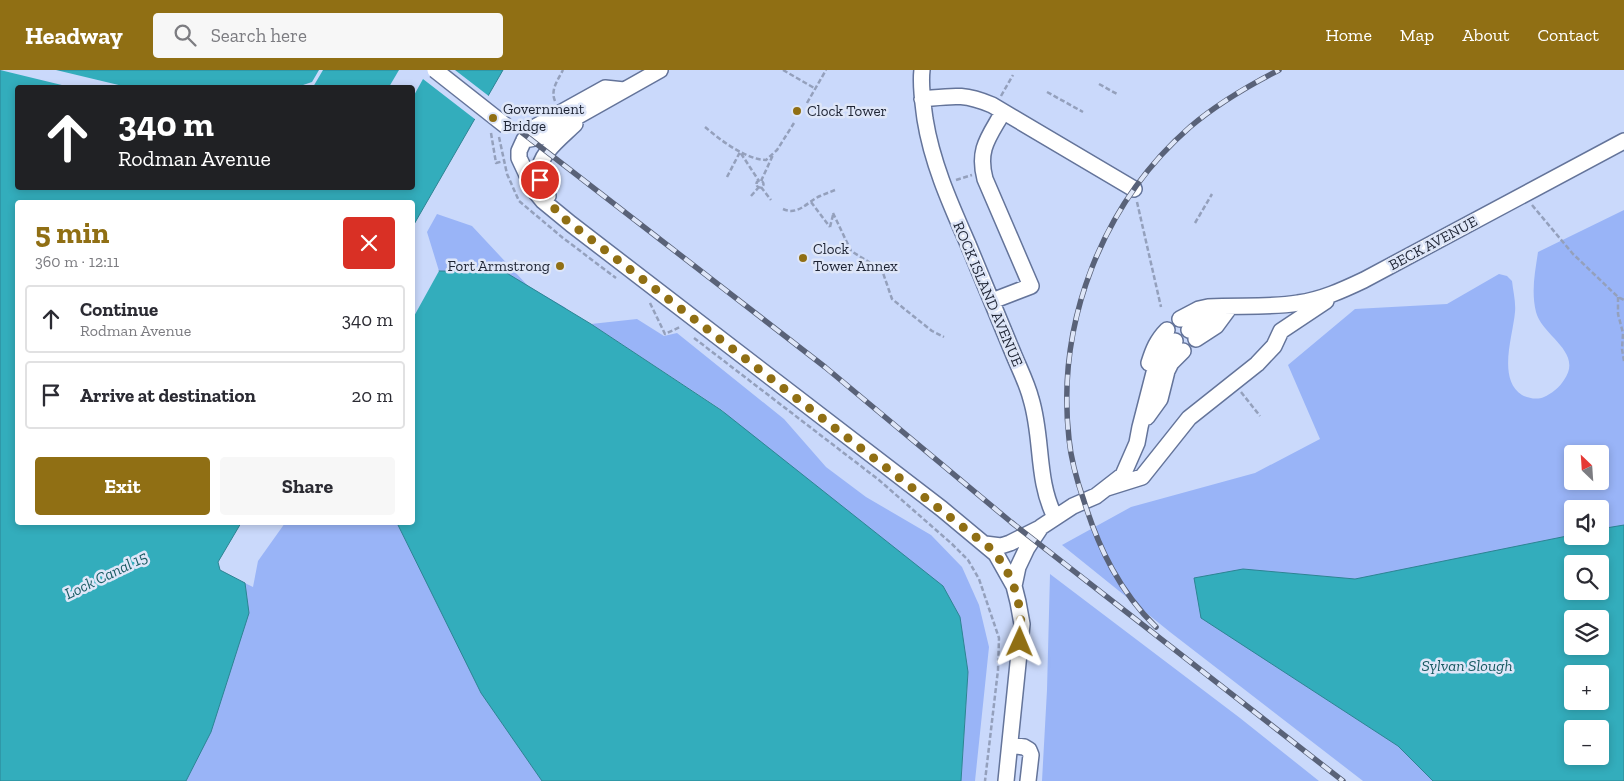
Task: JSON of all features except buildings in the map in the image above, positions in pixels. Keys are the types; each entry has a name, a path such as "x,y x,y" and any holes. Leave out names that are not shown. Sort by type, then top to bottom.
{"street":[{"path":"434,70 524,140 541,137 660,70"},
{"name":"ROCK ISLAND AVENUE","path":"922,70 922,99 927,132 937,170 1031,397 1036,416 1043,480 1049,506 1055,517"},
{"path":"624,90 605,88 533,128 519,151 521,163 538,197 996,554 1014,586 1022,624 1006,781"},
{"path":"922,99 958,95 975,98 1003,112 1134,189"},
{"path":"992,301 1031,286 981,164 984,147 1003,112"},
{"path":"557,213 540,180 540,166 549,151 584,114"},
{"name":"BECK AVENUE","path":"1230,307 1216,326 1188,329 1199,309 1220,306 1297,304 1344,289 1624,141"},
{"path":"1107,488 1142,477 1189,418 1257,364 1274,346 1281,332 1344,289"},
{"path":"985,544 1001,546 1010,543 1042,527 1055,517 1107,488 1123,475 1137,443 1140,427 1160,399 1171,363 1175,340 1159,338 1153,350 1136,412 1140,427"},
{"path":"1014,586 1018,567 1027,548 1042,527"},
{"path":"1010,746 1024,747 1029,750 1031,755 1028,781"}],"path":[{"path":"556,104 552,95 563,70"},
{"path":"783,70 816,89"},
{"path":"807,103 826,70"},
{"path":"1099,84 1117,94"},
{"path":"1047,92 1083,112"},
{"path":"531,112 506,125 504,161 512,188 519,201 623,283"},
{"path":"705,127 719,140 758,160 766,160 777,150 794,123"},
{"path":"492,137 496,163 504,161"},
{"path":"727,177 740,152 760,181"},
{"path":"771,200 757,185 774,153"},
{"path":"952,181 983,172"},
{"path":"751,196 760,187"},
{"path":"1134,189 1161,307"},
{"path":"783,209 790,212 795,211 819,196 835,190"},
{"path":"1195,223 1212,194"},
{"path":"1523,195 1573,254 1618,297 1624,300"},
{"path":"812,202 830,227 833,213 851,250 882,270 892,299 932,331 944,336"},
{"path":"1618,297 1618,314 1623,332 1622,349 1624,361"},
{"path":"644,298 658,309"},
{"path":"650,303 665,334 680,327 673,321"},
{"path":"688,333 879,480 968,560 979,579 999,638 998,670 986,781"},
{"path":"1234,383 1260,416"}],"shaded area":[{"path":"1624,210 1624,781 1363,781 1170,632 1062,545 1131,507 1255,473 1320,439 1288,365 1355,309 1447,304 1499,274 1507,276 1512,281 1515,304 1508,356 1510,379 1514,388 1524,396 1538,398 1550,394 1564,380 1569,370 1569,361 1560,344 1540,321 1536,312 1535,275 1538,252"},
{"path":"437,214 472,226 528,286 566,308 415,304 415,300 439,271 427,232"},
{"path":"637,319 664,336 677,333 784,419 826,467 866,497 931,535 962,567 979,605 989,647 975,781 961,781 968,672 722,410 591,324"},
{"path":"284,525 414,525 590,781 136,781 222,572 253,587 258,561"},
{"path":"1050,574 1240,718 1319,781 1042,781"}],"water":[{"name":"Lock Canal 15","path":"0,70 503,70 415,223 415,200 15,200 15,525 240,525 218,562 220,570 245,583 249,613 211,732 186,781 0,781"},
{"path":"439,271 505,272 591,324 721,410 943,586 960,617 968,672 961,781 542,781 481,693 398,525 415,525 415,299 424,279"},
{"name":"Sylvan Slough","path":"1624,525 1624,781 1433,781 1398,746 1201,618 1194,578 1243,569 1355,579 1564,537 1564,545 1609,545 1609,528"}],"pier":[{"path":"0,70 56,70 119,85 62,85"},
{"path":"319,70 323,70 314,85 303,85 312,82"},
{"path":"399,70 455,70 490,97 452,162 476,120 423,79 415,93 415,85 390,85"},
{"path":"436,270 439,271 415,314 415,291 422,278"}],"railway":[{"path":"441,70 825,367 1011,522 1343,781"},
{"path":"1156,627 1143,614 1121,584 1104,553 1090,519 1071,455 1067,395 1070,352 1078,310 1092,268 1110,229 1132,192 1159,158 1190,127 1211,111 1244,89 1279,70"}],"place":[{"name":"Clock Tower","path":"797,111"},
{"name":"Government Bridge","path":"493,118"},
{"name":"Clock Tower Annex","path":"803,258"},
{"name":"Fort Armstrong","path":"560,266"}],"route":[{"path":"540,180 557,213 990,548 996,554 1014,586 1022,624 1020,642"}]}
